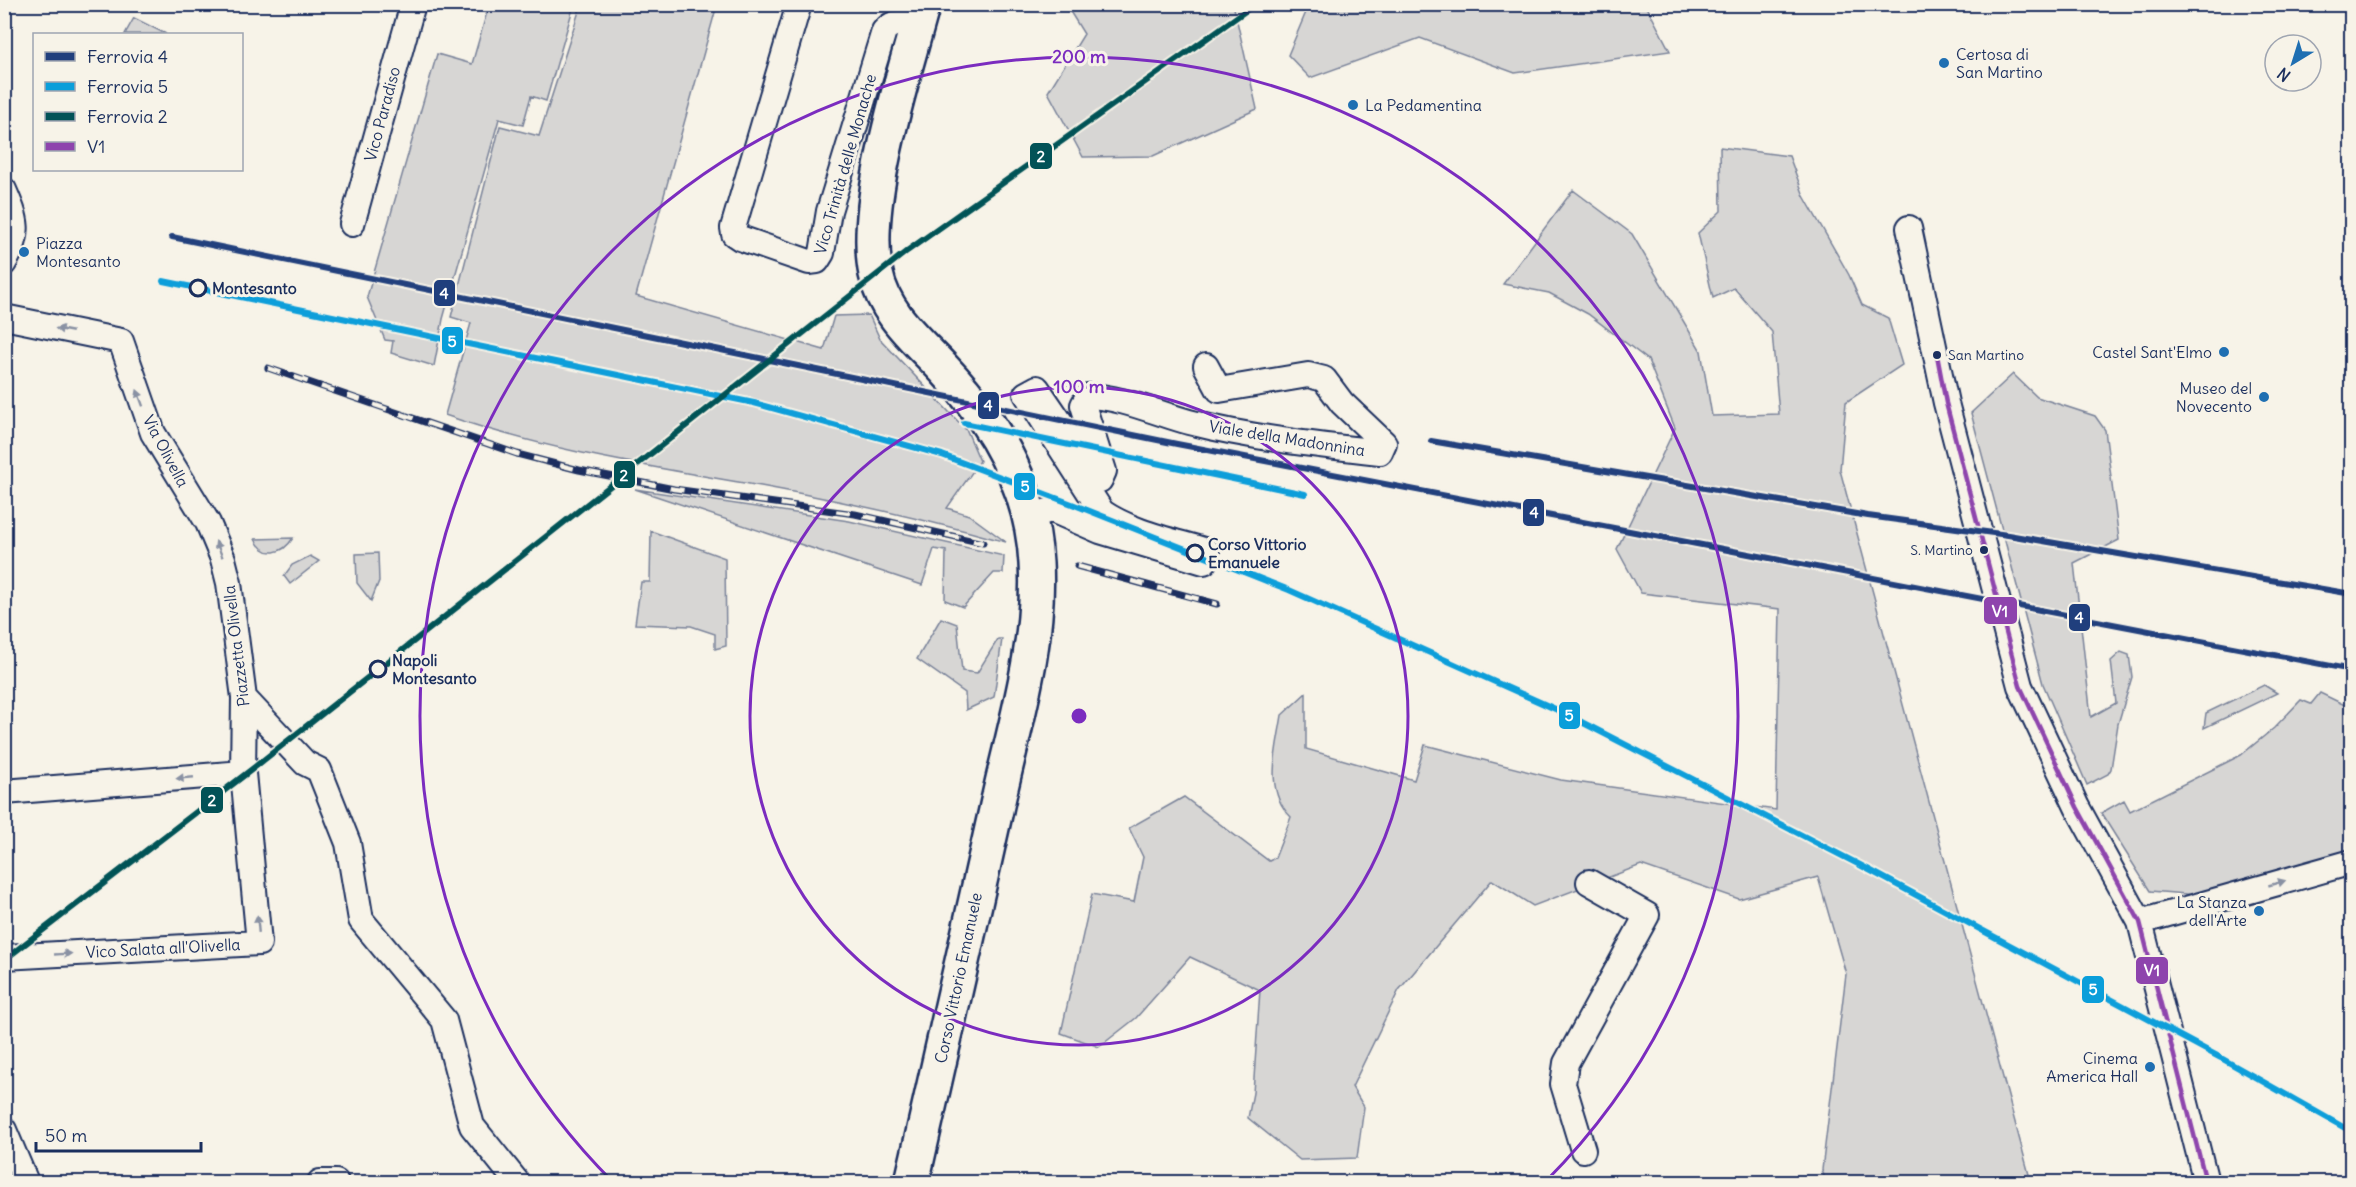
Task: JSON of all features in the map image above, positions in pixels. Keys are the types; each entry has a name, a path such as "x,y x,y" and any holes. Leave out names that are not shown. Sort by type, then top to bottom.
{"main road":[{"name":"Corso Vittorio Emanuele","path":"912,1182 1033,634 1036,561 1029,516 1015,471 1000,440 974,402 892,314 876,275 875,214 888,136 921,15"}],"street":[{"name":"Vico Paradiso","path":"352,224 413,4"},
{"name":"Vico Trinità delle Monache","path":"800,4 733,228 734,234 740,238 809,262 817,261 822,254 829,210 884,31 890,24 921,15"},
{"path":"4,190 17,226 13,247 4,263"},
{"path":"1910,228 1946,403 2020,686 2077,807 2140,922 2206,1182"},
{"name":"Via Olivella","path":"4,317 122,341 153,433 208,523"},
{"name":"Viale della Madonnina","path":"1029,516 1052,510 1100,531 1204,562 1207,551 1142,531 1118,522 1102,512 1026,394 1037,388 1100,480 1104,471 1083,405 1088,396 1103,396 1188,422 1244,434 1380,452 1384,443 1342,403 1324,379 1308,375 1219,390 1206,366"},
{"name":"Piazzetta Olivella","path":"208,523 223,559 229,584 244,698 243,773"},
{"path":"244,698 305,763 319,770 348,843 361,920 444,1020 472,1126 517,1182"},
{"path":"4,792 243,773"},
{"name":"Vico Salata all'Olivella","path":"4,957 259,943 243,773"},
{"path":"2140,922 2352,862"},
{"path":"1583,1150 1563,1084 1566,1063 1647,915 1589,882"},
{"path":"4,1130 26,1182"},
{"path":"320,1182 336,1182"}],"shaded area":[{"path":"489,5 574,5 546,101 531,96 523,125 499,119 443,319 434,366 391,353 393,341 385,340 367,297 437,54 472,64"},
{"path":"581,5 717,5 636,296 824,350 834,316 869,315 880,339 967,431 980,461 947,508 969,515 1006,542 853,504 641,465 522,439 445,415 471,323 451,317 500,126 539,136"},
{"path":"1066,5 1236,5 1234,8 1257,109 1153,156 1083,157 1048,92 1084,34"},
{"path":"1309,5 1646,5 1670,51 1515,73 1420,38 1310,78 1288,55"},
{"path":"134,18 164,33 126,33"},
{"path":"1720,147 1789,156 1804,196 1849,275 1862,305 1888,318 1902,365 1846,402 1840,470 2031,1182 1826,1182 1822,1170 1846,974 1818,877 1739,899 1641,865 1533,906 1492,880 1399,990 1352,1087 1364,1107 1357,1158 1300,1160 1248,1118 1253,1093 1260,990 1190,957 1136,1018 1099,1047 1061,1033 1092,894 1134,902 1143,857 1129,828 1184,797 1269,861 1275,858 1291,817 1282,806 1275,782 1275,755 1282,715 1306,693 1306,749 1414,780 1425,745 1561,780 1776,810 1780,609 1641,593 1617,549 1675,428 1648,360 1588,314 1549,293 1503,284 1573,190 1632,234 1701,351 1712,416 1779,414 1772,332 1734,288 1713,298 1698,233 1721,211"},
{"path":"2013,374 2037,397 2095,416 2105,430 2119,540 2074,563 2091,717 2116,703 2111,661 2121,652 2129,655 2132,677 2118,724 2111,769 2108,774 2087,785 2043,684 1971,413"},
{"path":"635,489 849,521 1004,556 1003,573 994,573 963,607 945,600 946,551 934,549 922,585"},
{"path":"651,531 725,558 726,646 715,649 715,634 691,626 635,624 641,582 650,582"},
{"path":"293,538 284,548 274,552 264,550 255,539"},
{"path":"378,553 379,581 371,601 357,583 356,554"},
{"path":"310,556 319,561 290,584 284,576 292,565"},
{"path":"941,618 957,624 962,671 977,673 998,639 1002,639 994,697 966,710 965,693 917,659"},
{"path":"2264,685 2277,693 2204,728 2206,713"},
{"path":"2320,693 2351,708 2351,854 2198,895 2150,891 2101,813 2124,800 2130,811 2241,755 2274,728 2301,700 2311,704"}],"railway":[{"path":"268,368 517,454 579,470 674,489 855,514 983,543"},
{"path":"1077,566 1217,604"}],"rail line":[{"name":"2","path":"4,960 251,770 907,251 1255,4"},
{"name":"4","path":"172,237 1177,444 2352,670"},
{"name":"5","path":"163,281 754,403 942,455 1072,504 1289,590 1562,712 1860,865 2221,1058 2352,1132"},
{"name":"5","path":"964,423 1305,494"},
{"name":"4","path":"1431,441 1868,516 2008,535 2352,594"}],"transit line":[{"name":"V1","path":"1937,355 1946,403 2020,686 2077,807 2140,922 2206,1182"}],"place":[{"name":"Certosa di San Martino","path":"1944,63"},
{"name":"La Pedamentina","path":"1353,105"},
{"name":"Piazza Montesanto","path":"24,252"},
{"name":"Montesanto","path":"198,288"},
{"name":"Castel Sant'Elmo","path":"2224,352"},
{"name":"San Martino","path":"1937,355"},
{"name":"Museo del Novecento","path":"2264,397"},
{"name":"S. Martino","path":"1984,550"},
{"name":"Corso Vittorio Emanuele","path":"1195,553"},
{"name":"Napoli Montesanto","path":"378,669"},
{"name":"La Stanza dell'Arte","path":"2259,911"},
{"name":"Cinema America Hall","path":"2150,1067"}]}
